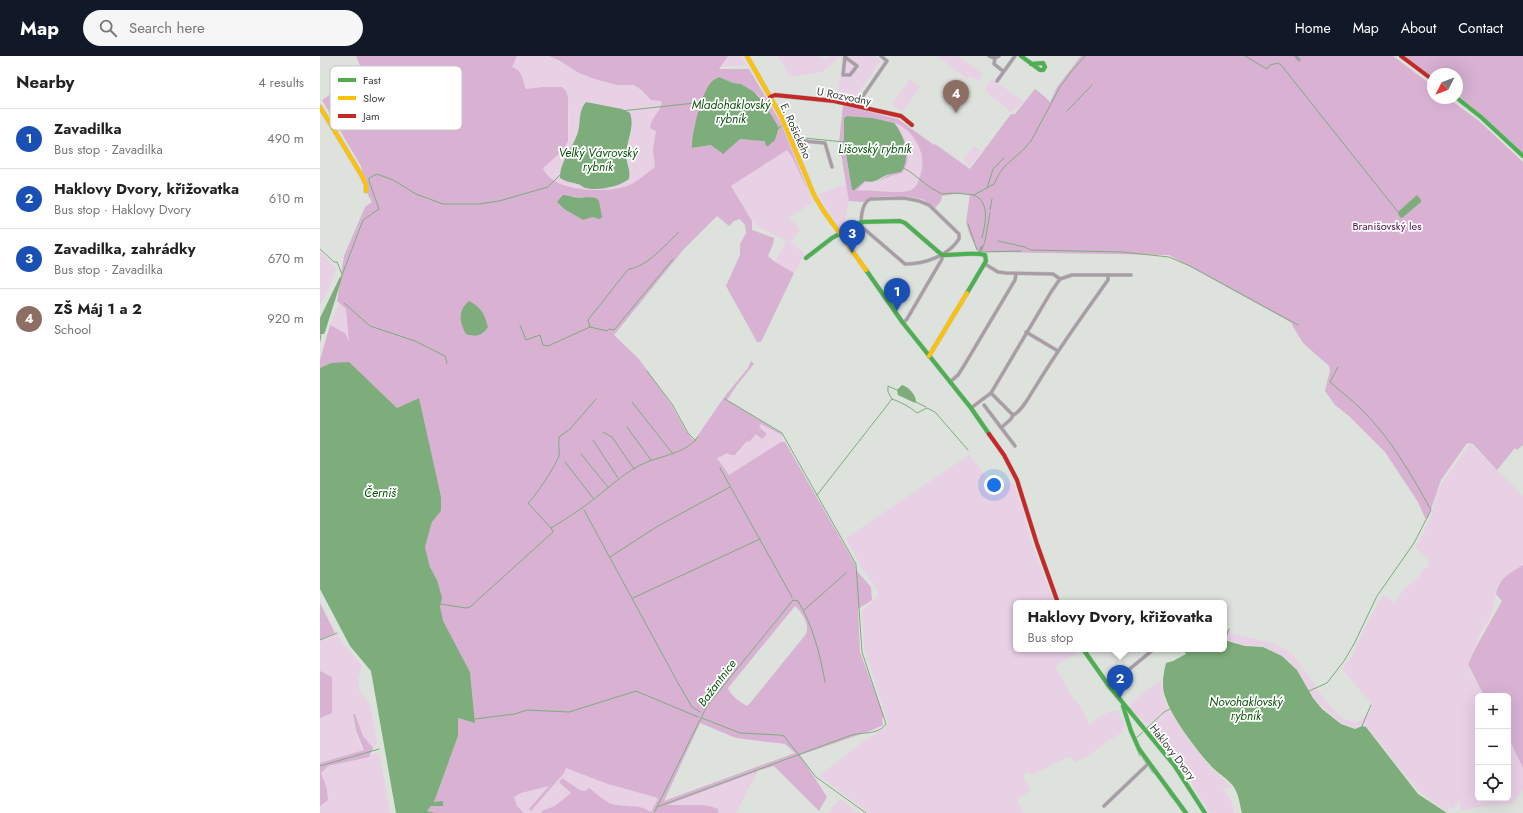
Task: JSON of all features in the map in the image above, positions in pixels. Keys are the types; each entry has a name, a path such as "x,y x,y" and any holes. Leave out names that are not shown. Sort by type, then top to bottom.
{"street":[{"name":"E. Rošického","path":"747,56 781,116 814,195 903,322 971,408 1004,454 1015,475 1024,498 1037,544 1057,600"},
{"path":"989,56 995,58 999,56"},
{"path":"997,81 1015,56"},
{"path":"1021,56 1031,64"},
{"path":"1296,56 1299,60"},
{"path":"1401,56 1427,76"},
{"path":"844,57 857,66 850,75 843,75 844,57"},
{"path":"856,107 857,103 887,61 884,57"},
{"path":"995,58 994,64 1003,71"},
{"name":"U Rozvodny","path":"770,97 775,95 834,101 901,116 912,125"},
{"path":"1463,103 1481,117 1523,156"},
{"path":"320,106 330,123"},
{"path":"334,130 362,176 366,185 366,191"},
{"path":"792,140 825,143 832,167"},
{"path":"903,322 907,319 942,259 942,255 956,244 959,239 959,234 929,204 904,198 870,199 866,201 863,207 861,222 862,227 905,264 917,263 942,255 979,253 985,255 985,264 929,356"},
{"path":"806,258 840,233 861,222 903,222 942,255"},
{"path":"979,253 982,247"},
{"path":"985,264 998,272 1016,274 1053,274 1060,279"},
{"path":"950,382 958,375 965,364 1015,280 1016,274"},
{"path":"971,408 991,393 1026,332 1060,279 1078,275 1131,275"},
{"path":"1002,427 1026,402 1058,351 1108,280 1108,275"},
{"path":"1026,332 1058,351"},
{"path":"991,393 1013,415"},
{"path":"984,405 1015,446"},
{"path":"1085,652 1109,686 1150,652"},
{"name":"Haklovy Dvory","path":"1109,686 1174,765 1205,813"},
{"name":"Haklovy Dvory","path":"1123,704 1132,734 1149,764 1186,813"},
{"path":"1104,806 1149,764"}],"shaded area":[{"name":"Velký Vávrovský rybník","path":"517,56 549,56 584,75 617,85 634,85 646,96 663,100 650,128 656,131 653,149 655,167 638,180 627,186 606,190 568,187 557,183 548,177 542,169 559,154 569,131 568,97 566,91 555,86 526,89 520,74 511,67","holes":["592,102 601,106 632,130 628,150 630,171 610,188 584,188 578,184 574,184 566,157 579,130 580,116"]},
{"path":"728,56 741,56 747,65 720,67"},
{"path":"778,56 816,56 826,60 832,56 840,57 822,72 792,77 788,74"},
{"path":"842,56 875,56 881,61 850,104 838,101"},
{"path":"937,56 958,56 983,74 978,81 970,76 968,79"},
{"path":"910,79 920,87 902,112 892,104"},
{"path":"992,79 1024,102 1011,112 985,91 985,88"},
{"path":"895,122 908,131 916,141 921,151 922,169 917,184 911,190 900,192 855,191 865,182 879,180 902,173 907,159 907,153 905,141"},
{"path":"974,146 981,151 970,166 963,160"},
{"path":"787,150 796,165 813,202 789,218 800,229 791,242 805,254 794,273 775,262 786,241 759,227 752,221 731,186"},
{"path":"847,184 849,201 846,213 845,228 841,230 818,194"},
{"path":"320,251 336,268 330,286 320,305"},
{"path":"339,303 371,329 349,344 345,333 330,325"},
{"path":"761,424 780,434 784,441 729,475 717,457 728,453 737,454 747,441 749,442 756,434 762,439 759,427"},
{"path":"1469,445 1474,447 1523,496 1523,565 1507,575 1500,582 1496,590 1490,618 1482,630 1468,663 1470,672 1482,693 1475,693 1475,801 1511,801 1511,743 1523,768 1523,790 1512,804 1483,806 1461,810 1460,801 1458,801 1455,807 1451,808 1443,798 1449,808 1447,812 1418,791 1367,727 1362,725 1355,728 1341,723 1323,708 1313,697 1298,670 1282,655 1263,646 1244,645 1227,640 1227,631 1236,635 1271,643 1283,648 1295,658 1337,713 1354,722 1361,720 1369,713 1372,704 1342,669 1352,656 1363,631 1383,594 1394,603 1403,590 1419,577 1424,568 1429,567 1428,558 1415,548 1429,521 1440,486"},
{"path":"969,455 989,480 994,490 997,490 1009,481 1013,483 1023,510 1030,539 1053,600 1013,600 1013,652 1078,652 1055,666 1074,700 1083,711 1089,725 1106,713 1118,711 1125,726 1121,733 1106,742 1087,757 1075,762 1070,756 1031,775 1027,771 1023,777 1031,790 1017,800 1024,813 869,813 819,776 860,744 884,728 888,723 864,648 862,611 878,595 876,587 861,567 846,538"},
{"path":"335,633 362,666 358,677 359,691 370,704 377,743 373,748 367,741 355,714 353,714 353,723 356,733 364,750 320,763 320,717 332,713 332,677 320,671 320,640"},
{"path":"1161,680 1164,699 1169,710 1189,741 1209,766 1232,787 1222,789 1231,800 1234,813 1210,813 1194,788 1192,782 1171,753 1150,729 1150,727 1160,717 1164,720 1162,715 1147,725 1131,709 1131,703"},
{"path":"378,753 390,813 320,813 320,781 327,801 329,795 321,773 322,770 328,766"},
{"path":"566,768 658,799 651,813 643,808 609,803 589,788 585,791 580,790 562,778 559,782 571,793 555,806 541,811 542,813 524,813 517,806 513,797 521,793 550,786 529,809 531,811 557,782"},
{"path":"757,772 736,813 718,813 666,805"},
{"path":"840,799 859,813 829,813 832,807"}],"green space":[{"path":"356,56 517,56 512,67 520,73 526,89 562,87 566,91 568,97 568,141 560,153 543,168 548,176 568,187 594,190 607,190 627,186 638,180 655,167 653,149 656,131 650,128 662,101 651,100 634,85 617,85 579,73 549,56 728,56 719,69 749,69 780,121 810,195 792,157 787,150 731,186 752,221 752,230 774,238 768,256 794,273 761,342 757,342 726,286 740,255 740,244 746,233 745,225 740,219 734,221 729,226 717,216 684,249 614,335 639,359 671,404 686,431 694,441 725,396 748,368 751,361 754,364 727,400 781,433 782,437 780,434 761,424 759,427 767,434 762,439 756,434 749,442 747,441 735,455 730,455 728,453 717,458 729,475 781,442 785,442 855,564 857,571 871,587 872,600 858,609 860,652 884,716 882,719 883,725 870,731 800,755 827,797 819,811 774,766 757,771 751,784 756,772 667,805 709,806 718,809 718,813 542,813 541,811 555,806 571,793 559,782 562,778 580,790 585,791 589,788 612,804 647,809 651,812 658,799 608,784 566,768 564,773 531,811 529,809 549,786 521,793 514,797 517,806 524,813 434,813 427,811 431,806 441,806 434,802 458,736 458,718 475,723 470,672 442,621 437,580 430,567 425,547 432,522 441,511 419,398 397,408 375,387 331,363 320,368 320,360 330,325 345,333 349,342 346,309 337,301 344,256 365,207 372,202 368,195 361,166 340,130 462,130 462,66 360,66","holes":["719,77 733,83 741,84 758,95 779,130 775,140 765,141 740,139 721,153 711,145 693,148 692,142 706,92 715,78","574,196 580,198 586,197 600,205 598,211 592,216 583,220 564,209 557,202","795,606 805,619 807,627 806,634 747,706 733,696 728,688","700,723 736,738 785,744 795,753 664,801"]},
{"name":"Branišovský les","path":"1081,56 1393,56 1427,82 1427,104 1456,104 1479,121 1523,162 1523,445 1517,450 1515,448 1497,470 1473,444 1467,443 1441,480 1428,518 1425,518 1418,502 1385,452 1349,416 1335,405 1325,391 1330,370 1329,366 1303,343 1292,323 1169,255 983,252 977,250 969,233 966,222 970,194 942,196 941,201 935,208 922,199 904,196 871,197 863,202 849,201 839,143 843,105 898,119 970,169 1011,114 1015,114 1035,89 1050,102 1057,87","holes":["847,116 873,118 894,123 889,174 878,180 865,181 852,190 844,142 844,118","895,123 908,131 916,141 921,152 922,169 917,184 911,190 900,192 856,191 865,182 879,180 902,173 906,167 908,154 905,141"]},
{"path":"1404,56 1523,56 1523,153 1482,115 1463,101 1463,68 1427,68 1427,73"},
{"path":"330,95 330,114 322,100"},
{"path":"1523,565 1523,768 1511,743 1511,693 1482,693 1468,664 1502,601 1496,594 1500,584 1509,574"},
{"path":"320,603 335,633 320,640"},
{"path":"320,671 332,677 332,713 320,718"},
{"path":"353,714 355,714 363,736 373,748 369,757 328,766 321,773 327,789 328,800 320,806 320,763 364,750 356,731"}],"water":[{"name":"Mladohaklovský rybník","path":"719,77 733,83 741,84 754,92 764,103 779,128 775,140 768,146 766,146 765,141 740,139 723,154 711,145 692,148 693,135 701,102 713,80"},
{"name":"Velký Vávrovský rybník","path":"586,102 622,109 630,113 632,123 626,154 629,179 625,182 607,188 594,189 583,187 579,184 560,178 564,160 576,138 583,105"},
{"name":"Lišovský rybník","path":"847,116 873,118 894,123 904,141 906,154 906,160 901,172 887,175 876,181 865,181 852,190 844,142 844,118"},
{"path":"563,195 580,198 596,198 599,201 602,217 600,219 592,217 583,220 564,209 557,202"},
{"path":"1417,195 1421,202 1402,218 1399,216 1398,212"},
{"path":"340,277 342,278 325,332 324,334 320,334 320,318"},
{"path":"469,301 477,306 482,312 488,327 478,335 466,334 462,325 461,312"},
{"name":"Černiš","path":"349,362 397,408 419,398 441,497 441,511 432,522 425,547 430,567 437,580 442,598 440,606 443,621 470,672 475,723 458,718 458,736 434,802 443,801 443,806 431,806 427,811 435,813 396,813 371,671 350,646 320,589 320,368 331,363"},
{"path":"902,385 912,392 916,399 915,403 898,395 897,390"},
{"name":"Novohaklovský rybník","path":"1227,641 1245,646 1263,647 1282,656 1297,670 1313,698 1322,709 1341,724 1355,729 1362,726 1366,727 1418,794 1447,813 1242,813 1235,789 1228,780 1213,768 1186,735 1169,707 1164,694 1163,676 1166,663 1186,654 1185,652 1227,652"}],"waterway":[{"path":"903,168 942,194 955,193 974,195 994,184 1004,167 1031,141 1060,87 1085,56"},
{"path":"1245,56 1267,69 1270,65 1278,63 1281,65 1398,212"},
{"path":"1067,111 1092,85"},
{"path":"621,111 695,103 701,104"},
{"path":"790,125 795,137 844,142"},
{"path":"987,188 993,169 1004,158"},
{"path":"341,278 363,220 379,209 369,181 369,178 377,174 393,180 416,194 443,204 479,204 499,201 548,187 561,174"},
{"path":"974,195 983,203 985,208 986,214 982,238"},
{"path":"990,210 992,199"},
{"path":"983,247 990,213"},
{"path":"968,224 977,250"},
{"path":"520,325 526,340 540,335 543,345 548,346 590,327 588,320 626,272 629,269 649,260 679,232"},
{"path":"998,241 1025,247 1030,250 1122,252 1169,257 1190,266 1298,325"},
{"path":"320,249 334,262 337,262 342,274"},
{"path":"982,252 1021,251"},
{"path":"590,327 607,331 609,329 614,330 673,259"},
{"name":"Černiš","path":"344,303 370,326 415,341 445,356 447,363"},
{"path":"320,341 321,334"},
{"path":"1309,691 1327,683 1344,661 1354,644 1377,596 1414,543 1431,510 1391,444 1372,420 1330,382 1338,367"},
{"path":"647,371 672,404 688,433 696,441"},
{"path":"892,399 888,392 888,386 897,390"},
{"path":"551,528 528,503 550,473 559,456 559,437 570,429 596,399"},
{"path":"654,813 657,807 849,736 874,732 886,724 862,652 856,564 782,433 725,399"},
{"path":"817,495 892,399 917,413 927,408 935,412 968,450"},
{"path":"632,402 673,454"},
{"path":"916,402 926,407"},
{"path":"627,427 651,460"},
{"path":"603,432 612,437 634,469"},
{"path":"440,604 466,608 470,607 553,532 551,528 568,518 633,469 647,462 688,447 698,437"},
{"path":"593,440 618,478"},
{"path":"581,454 608,487"},
{"path":"565,462 593,498"},
{"name":"Bažantnice","path":"720,468 792,597"},
{"path":"610,557 658,526 730,487"},
{"path":"584,510 678,683 692,707 700,712"},
{"path":"633,598 760,539"},
{"path":"804,610 846,573"},
{"name":"Bažantnice","path":"657,807 707,706 793,600 798,601 812,630 821,661 825,682"},
{"path":"1227,634 1229,629"},
{"path":"320,640 337,633"},
{"path":"475,719 515,714 527,710 569,712 636,691 698,717"},
{"path":"1362,726 1371,705"},
{"path":"1147,728 1164,712 1170,709"},
{"path":"702,718 740,733 784,736 816,777 866,813"},
{"path":"1136,738 1143,732"},
{"path":"320,766 379,749"},
{"path":"1137,749 1140,756"},
{"path":"1143,759 1146,763"},
{"path":"1149,767 1153,773"},
{"path":"1169,794 1175,801"},
{"path":"1178,805 1183,812"}],"traffic: fast":[{"path":"1021,56 1040,70 1043,70 1045,67 1043,63 1031,64"},
{"path":"1463,103 1481,117 1523,156"},
{"path":"806,258 832,238 861,222 900,221 905,223 942,255 985,255 986,261 967,293"},
{"path":"866,270 903,323 971,408 989,434"},
{"path":"1085,652 1109,686 1174,765 1205,813"},
{"path":"1123,706 1131,731 1139,749 1186,813"}],"traffic: slow":[{"path":"747,56 781,116 814,195 866,270"},
{"path":"320,107 330,123"},
{"path":"334,130 362,176 366,185 366,191"},
{"path":"929,356 967,293"}],"traffic: jam":[{"path":"1401,56 1427,76"},
{"path":"770,97 775,95 834,101 901,116 912,125"},
{"path":"989,434 1004,455 1017,480 1037,544 1057,600"}],"place":[{"name":"ZŠ Máj 1 a 2","path":"956,113"},
{"name":"Zavadilka, zahrádky","path":"852,253"},
{"name":"Zavadilka","path":"897,311"},
{"name":"Haklovy Dvory, křižovatka","path":"1120,698"}]}
